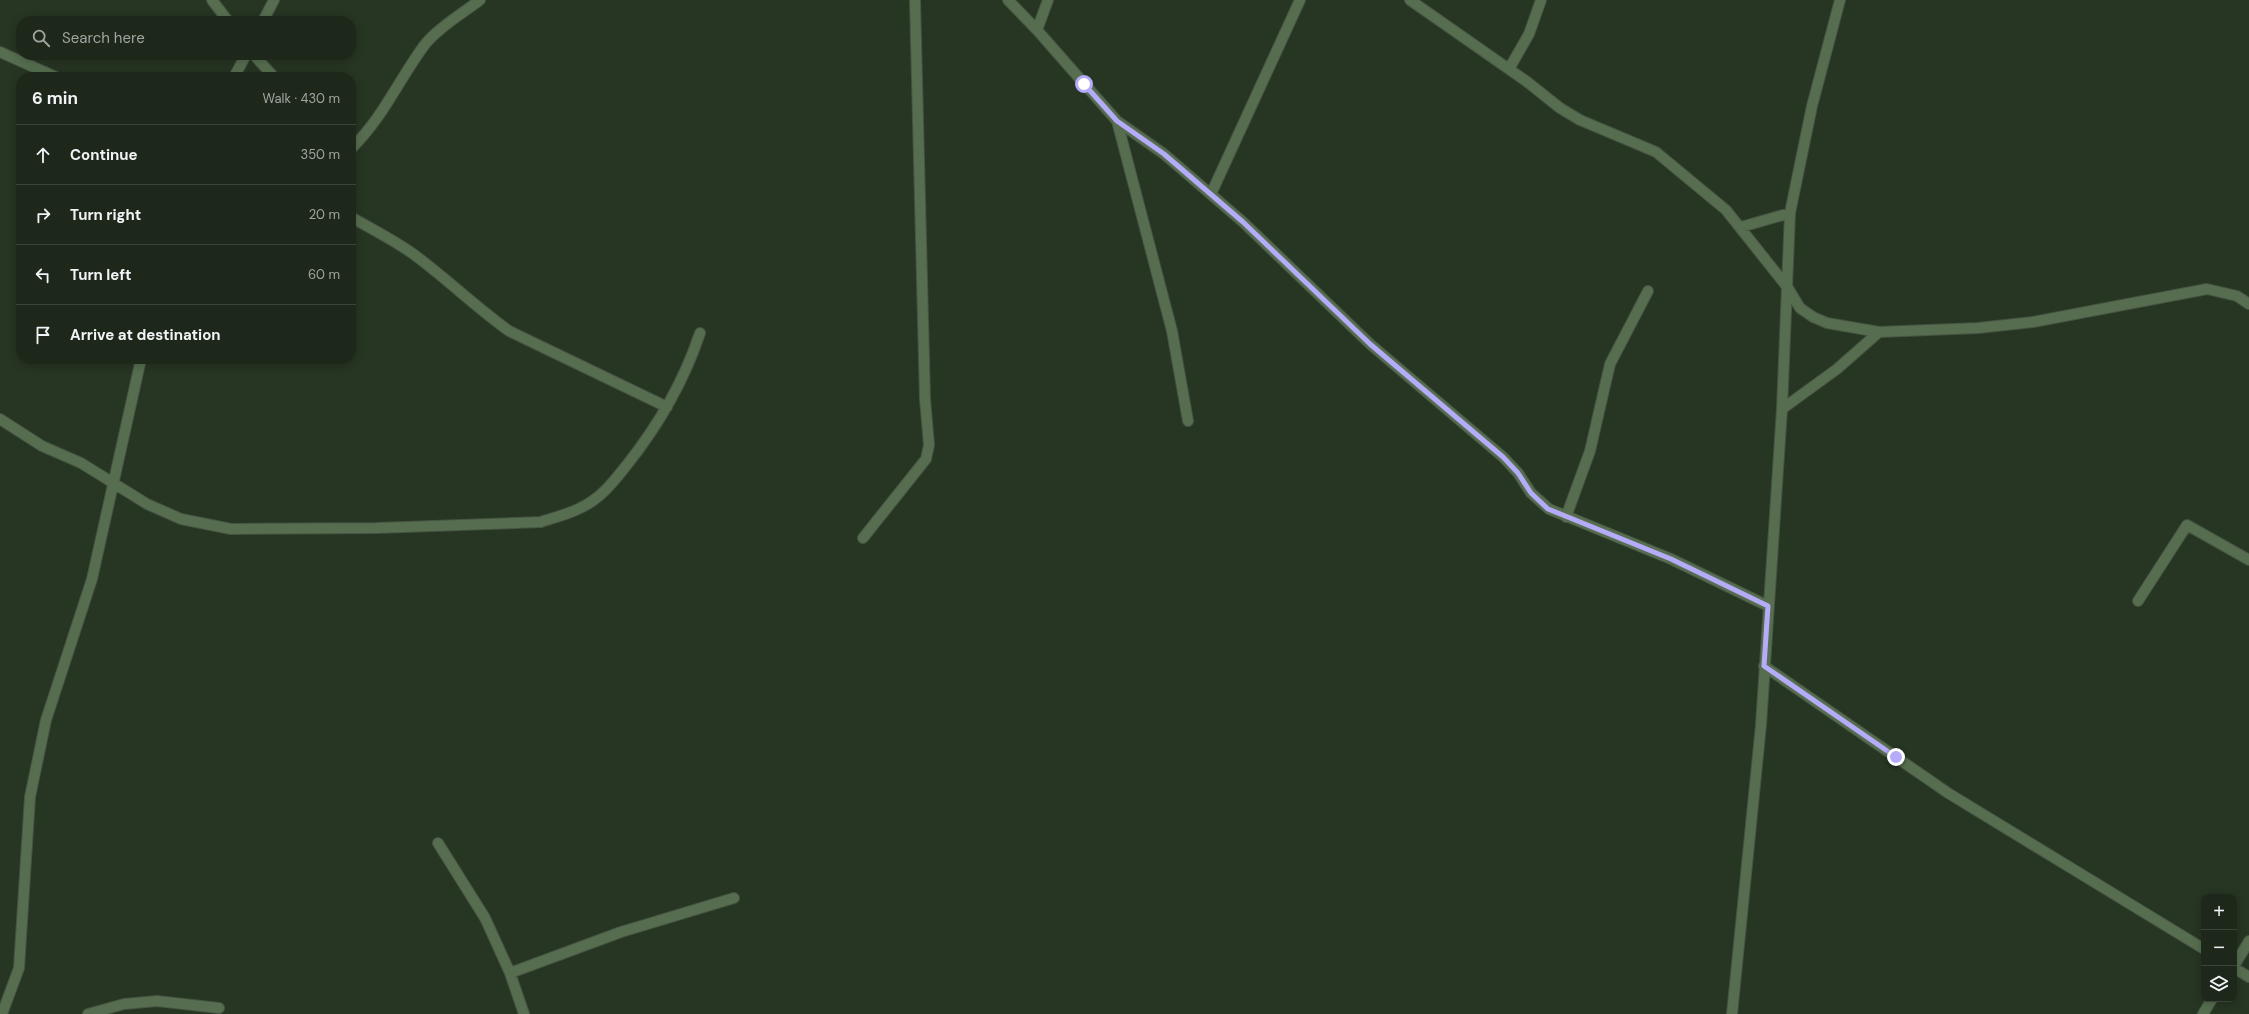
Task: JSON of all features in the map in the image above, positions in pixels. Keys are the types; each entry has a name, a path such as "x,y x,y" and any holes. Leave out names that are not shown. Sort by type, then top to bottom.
{"street":[{"path":"212,0 224,16"},
{"path":"266,16 274,0"},
{"path":"356,144 370,129 385,108 424,46 480,0"},
{"path":"863,538 922,465 926,459 929,444 925,399 916,0"},
{"path":"1008,0 1037,30 1117,121 1164,154 1254,232 1370,344 1503,457 1518,473 1531,493 1548,509 1671,559 1768,606"},
{"path":"1037,30 1048,0"},
{"path":"1211,194 1300,0"},
{"path":"1410,0 1509,69 1546,98 1580,120 1656,152 1708,194 1741,227 1788,288 1800,308 1813,317 1827,323 1879,332 1978,328 2033,322 2207,289 2237,296 2249,304"},
{"path":"1509,69 1529,34 1540,0"},
{"path":"1732,1014 1761,725 1782,409 1790,213 1812,106 1840,0"},
{"path":"0,52 16,59"},
{"path":"18,60 45,72"},
{"path":"237,72 243,60"},
{"path":"259,60 269,72"},
{"path":"1117,121 1172,331 1188,421"},
{"path":"1741,227 1790,213"},
{"path":"356,220 416,256 488,316 509,331 667,407"},
{"path":"1566,517 1590,451 1610,364 1648,291"},
{"path":"1782,409 1837,369 1879,332"},
{"path":"0,419 42,446 81,463 147,504 181,519 231,529 377,528 541,522 567,513 595,500 617,478 643,445 667,407 692,356 700,333"},
{"path":"2,1014 19,968 30,797 46,720 92,578 115,484 140,364"},
{"path":"2138,601 2187,525 2249,560"},
{"path":"1764,666 1948,793 2201,947"},
{"path":"438,843 484,918 510,973 524,1014"},
{"path":"510,973 628,930 734,898"},
{"path":"2235,966 2249,941"},
{"path":"2237,969 2249,977"},
{"path":"88,1014 124,1004 157,1001 219,1008"},
{"path":"2203,1014 2210,1002"}],"route":[{"path":"1084,84 1117,121 1164,154 1243,222 1370,344 1503,457 1518,473 1531,493 1548,509 1671,559 1768,606 1764,666 1896,757"}]}
